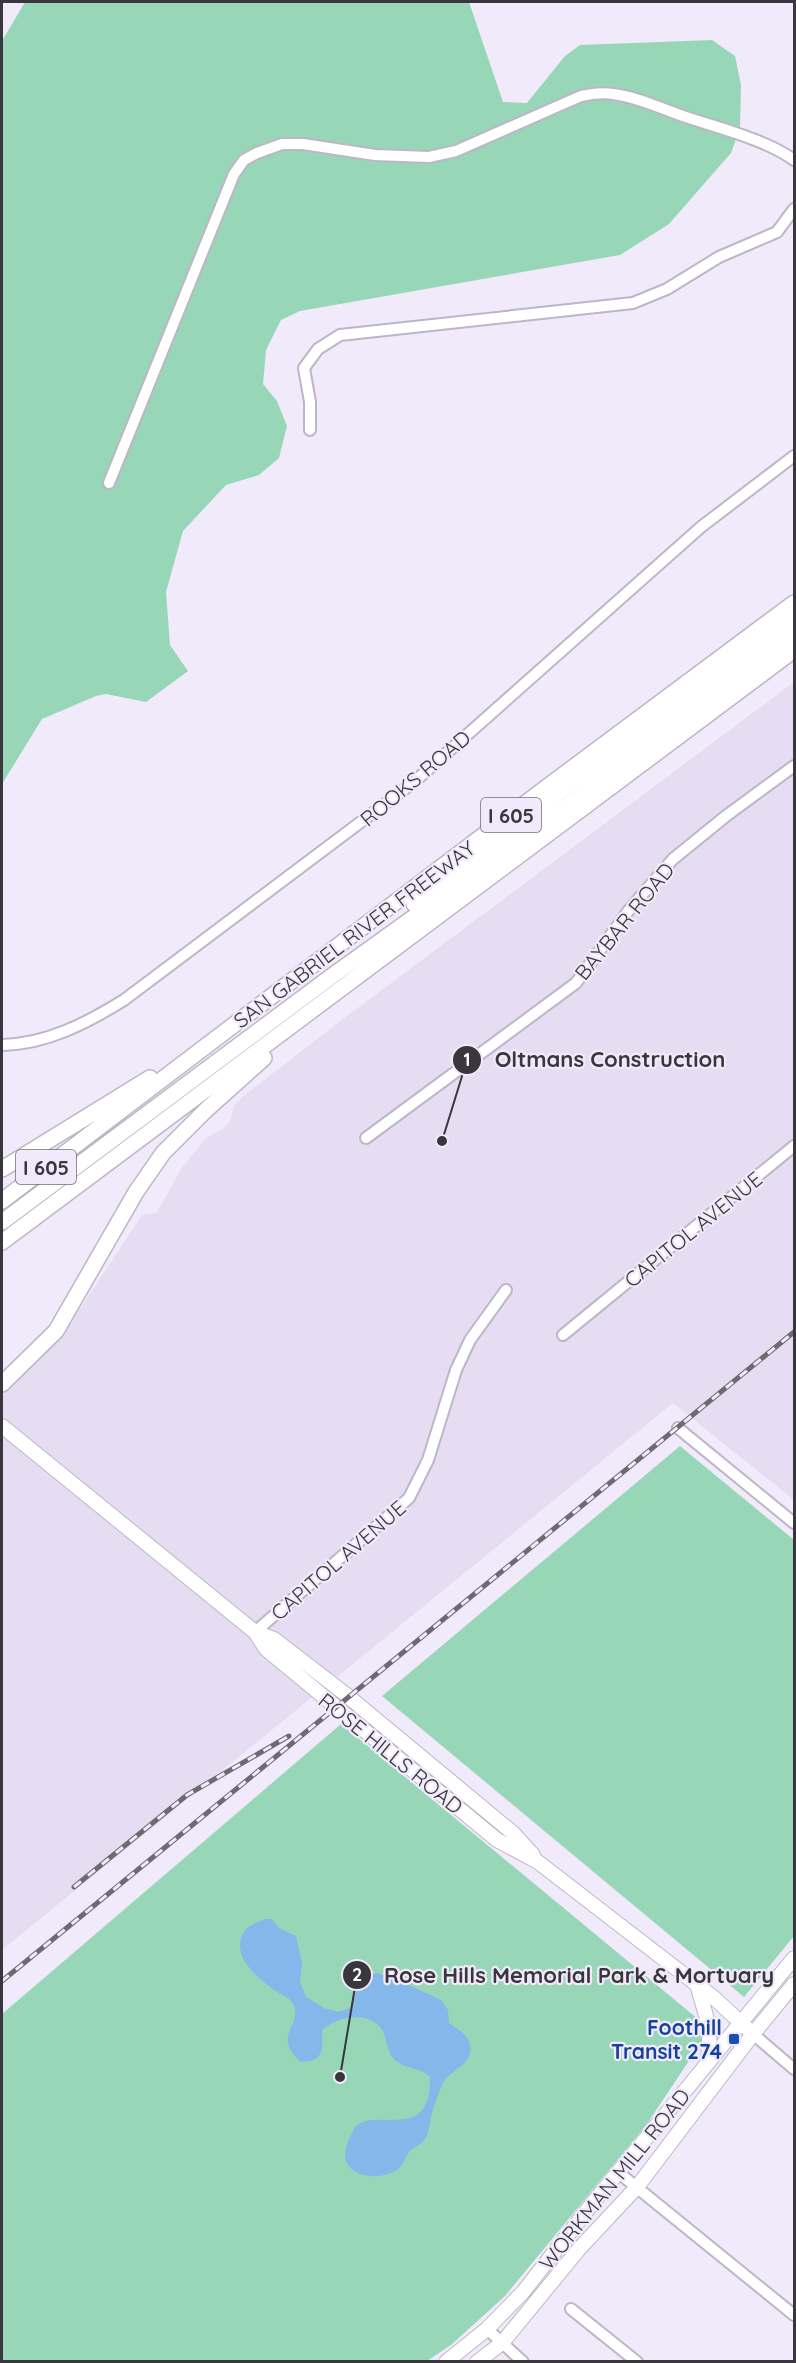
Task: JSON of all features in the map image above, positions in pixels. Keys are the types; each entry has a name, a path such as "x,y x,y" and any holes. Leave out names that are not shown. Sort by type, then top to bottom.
{"highway":[{"name":"SAN GABRIEL RIVER FREEWAY","path":"2,1201 551,784 795,603"},
{"path":"90,1133 118,1128 557,794 795,619"},
{"path":"2,1222 795,636"},
{"name":"SAN GABRIEL RIVER FREEWAY","path":"2,1242 795,650"},
{"path":"2,1384 56,1331 136,1192 163,1153 206,1110 342,988"},
{"path":"2,1169 229,1029"}],"main road":[{"name":"ROSE HILLS ROAD","path":"2,1426 255,1632 266,1649 497,1840 538,1862 697,1984 753,2034"},
{"name":"WORKMAN MILL ROAD","path":"446,2361 487,2329 523,2292 592,2204 795,1958"},
{"path":"697,1984 710,2025 711,2041 706,2066"},
{"name":"WORKMAN MILL ROAD","path":"477,2361 502,2343 579,2248 637,2187 753,2034 795,1984"}],"street":[{"path":"109,483 234,174 244,160 257,153 282,144 303,144 375,155 429,157 456,151 581,96 600,93 614,94 656,107 770,148 795,160"},
{"path":"310,430 310,402 304,368 318,349 340,335 633,303 667,289 719,257 777,232 795,209"},
{"name":"ROOKS ROAD","path":"2,1045 49,1037 89,1022 134,993 414,782 701,527 795,456"},
{"name":"BAYBAR ROAD","path":"366,1138 576,983 629,910 673,859 726,816 795,766"},
{"name":"CAPITOL AVENUE","path":"563,1335 795,1146"},
{"name":"CAPITOL AVENUE","path":"255,1632 409,1498 429,1460 456,1370 470,1340 506,1290"},
{"path":"678,1428 795,1524"},
{"path":"753,2034 795,2069"},
{"path":"619,2173 795,2315"},
{"path":"571,2309 637,2361"},
{"path":"487,2329 523,2361"}],"shaded area":[{"path":"794,682 794,1500 673,1403 2,1950 2,1395 17,1382 82,1306 142,1215 157,1213 181,1169 205,1139 224,1128 230,1121 235,1104 240,1099 339,1022"}],"green space":[{"path":"25,2 469,2 503,102 527,103 565,56 580,45 712,40 735,56 741,85 740,128 731,153 669,224 620,255 300,311 281,320 266,350 263,384 277,401 287,426 279,458 259,475 226,485 183,531 166,592 170,645 188,671 146,702 106,694 42,719 2,784 2,41"},
{"path":"680,1446 794,1540 794,1936 744,1997 382,1696"},
{"path":"341,1724 710,2029 647,2124 505,2296 451,2345 427,2361 2,2362 2,2014"}],"water":[{"path":"265,1919 272,1919 279,1928 296,1936 302,1963 300,1982 306,1997 324,2008 338,2012 350,2008 365,1976 377,1973 394,1978 441,2000 448,2010 449,2023 462,2032 469,2041 469,2057 443,2083 425,2138 409,2152 400,2167 392,2173 369,2176 349,2167 345,2152 348,2142 355,2127 364,2122 400,2120 422,2111 428,2098 430,2077 397,2062 391,2055 381,2028 375,2022 360,2017 343,2019 328,2025 322,2030 322,2048 318,2057 301,2062 292,2053 288,2044 289,2031 295,2018 292,2002 258,1977 241,1954 240,1941 244,1932 250,1926"}],"railway":[{"path":"2,1981 794,1332"},
{"path":"74,1887 187,1795 289,1736"}],"place":[{"name":"Oltmans Construction","path":"442,1141"},
{"name":"Foothill Transit 274","path":"734,2039"},
{"name":"Rose Hills Memorial Park & Mortuary","path":"340,2077"}]}
